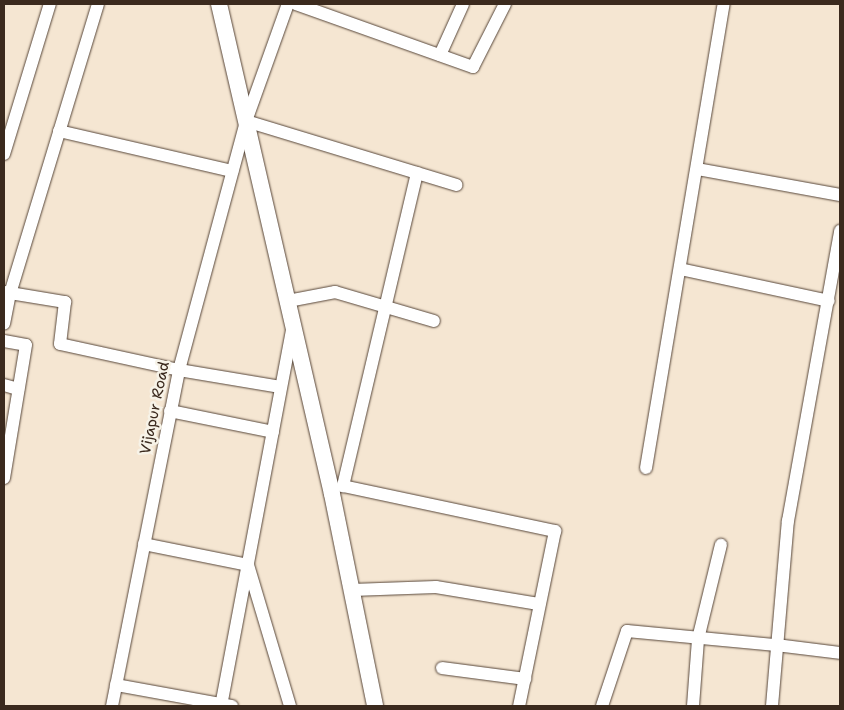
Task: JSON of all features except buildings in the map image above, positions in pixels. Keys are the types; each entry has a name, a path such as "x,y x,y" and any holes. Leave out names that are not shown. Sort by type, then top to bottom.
{"street":[{"path":"4,154 50,4"},
{"path":"4,323 7,292 98,4"},
{"path":"220,4 352,590 375,706"},
{"name":"Vijapur Road","path":"112,706 179,370 246,121 288,4"},
{"path":"296,4 473,67 505,4"},
{"path":"440,55 463,4"},
{"path":"646,468 724,4"},
{"path":"246,121 456,185"},
{"path":"59,130 232,171"},
{"path":"697,170 840,195"},
{"path":"417,173 343,486 555,531 519,706"},
{"path":"772,706 788,521 840,230"},
{"path":"680,269 828,301"},
{"path":"7,292 65,302 60,344 179,370 281,387"},
{"path":"288,301 336,292 434,321"},
{"path":"116,685 224,706 293,324"},
{"path":"4,341 26,345 4,478"},
{"path":"4,385 18,389"},
{"path":"170,411 272,432"},
{"path":"144,544 248,565"},
{"path":"693,706 698,639 721,545"},
{"path":"248,565 290,706"},
{"path":"352,590 436,587 540,604"},
{"path":"602,706 627,631 840,653"},
{"path":"442,668 524,679"}]}
